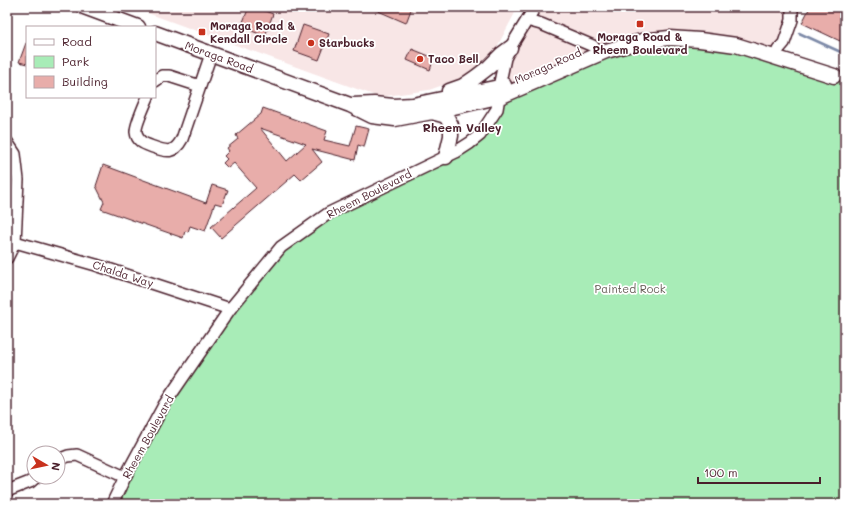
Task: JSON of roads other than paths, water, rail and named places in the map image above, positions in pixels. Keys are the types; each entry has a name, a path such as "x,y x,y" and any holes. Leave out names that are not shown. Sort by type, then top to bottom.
{"main road":[{"path":"84,7 135,26"},
{"name":"Moraga Road","path":"499,92 603,42 641,31 669,29 701,30 738,36 778,50 839,79"},
{"name":"Moraga Road","path":"156,33 350,105 372,116 395,119 433,106 499,92 606,51 642,41 669,38 700,40 736,45 839,79"},
{"path":"446,156 451,136 451,125 446,116 433,106 450,91 463,86 476,77 510,48"}],"street":[{"name":"Rheem Boulevard","path":"112,504 164,405 230,309 281,247 329,213 456,152 480,135 497,109 505,58 535,7"},
{"path":"778,50 784,43 792,20 791,7"},
{"path":"527,20 541,24 593,46"},
{"path":"148,98 135,130 137,137 140,142 166,151 173,149 178,146 182,139 211,54"},
{"path":"156,80 162,76 169,76 200,86"},
{"path":"7,142 15,154 18,180 16,242 7,258"},
{"name":"Chalda Way","path":"16,242 96,265 230,309"},
{"path":"66,457 77,455 125,477"},
{"path":"7,491 26,484"}],"waterway":[{"path":"799,33 845,54"}],"place":[{"name":"Moraga Road & Rheem Boulevard","path":"640,24"},
{"name":"Moraga Road & Kendall Circle","path":"202,32"},
{"name":"Starbucks","path":"311,43"},
{"name":"Taco Bell","path":"420,59"}],"district":[{"name":"Rheem Valley","path":"462,128"}],"park label":[{"name":"Painted Rock","path":"630,289"}]}
